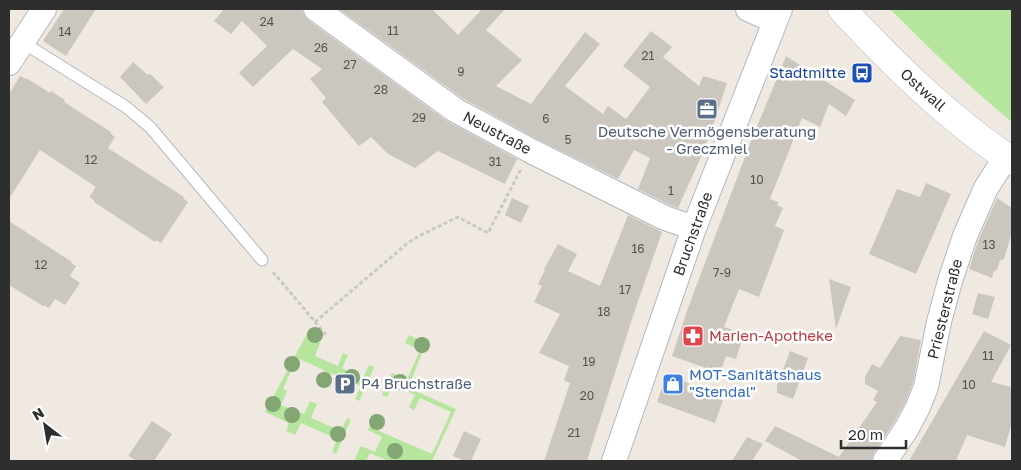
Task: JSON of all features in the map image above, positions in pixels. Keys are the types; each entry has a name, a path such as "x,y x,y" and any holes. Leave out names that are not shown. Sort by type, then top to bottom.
{"main road":[{"name":"Ostwall","path":"842,9 915,84 957,120 1009,159"}],"street":[{"path":"9,63 44,9"},
{"name":"Neustraße","path":"316,9 455,110 665,218 694,228"},
{"path":"748,9 778,15"},
{"name":"Bruchstraße","path":"614,461 694,228 778,15"},
{"name":"Priesterstraße","path":"885,461 907,428 926,387 939,322 965,236 986,188 1009,159"}],"lane":[{"path":"22,42 126,107 150,127 262,260"}],"path":[{"path":"315,322 409,242 419,236 458,218 488,233 531,150"},
{"path":"262,260 327,336"}],"green space":[{"path":"890,9 1012,9 1012,122 980,95"},
{"path":"310,328 320,334 317,341 320,343 315,356 338,366 343,353 348,355 342,368 363,378 369,365 374,367 359,401 355,399 361,386 331,373 325,386 319,383 324,370 297,358 283,389 287,391 281,405 304,414 310,401 317,404 311,418 341,431 347,418 351,419 336,454 332,452 337,439 301,423 295,435 286,431 289,423 265,412"},
{"path":"409,335 426,343 408,388 456,409 432,461 389,461 370,453 366,461 354,461 361,446 375,452 382,437 368,430 375,414 385,418 379,431 432,454 451,412 420,398 414,410 409,407 415,395 393,385 387,397 382,395 392,373 407,380 420,350 405,343"}],"building":[{"path":"64,9 96,9 66,56 43,41"},
{"path":"224,9 302,9 308,20 447,121 517,159 505,184 438,151 415,168 388,154 371,137 359,146 322,102 326,98 310,79 322,69 293,49 253,87 239,73 267,46 242,21 231,34 214,21"},
{"path":"339,9 432,9 458,35 482,9 505,9 486,30 522,60 496,86 531,104 585,32 600,44 565,86 603,114 608,106 626,119 650,87 623,66 651,31 672,47 663,57 699,86 703,76 727,83 701,157 678,208 638,189 650,158 634,150 618,179 537,139 462,98"},
{"path":"786,56 855,100 846,116 829,104 820,127 802,118 770,199 778,202 777,205 783,208 775,226 784,230 759,297 739,289 724,327 744,334 736,359 726,356 720,373 672,356 688,308 748,149"},
{"path":"133,62 164,87 146,104 120,77"},
{"path":"20,76 50,93 51,91 65,100 64,102 111,132 115,137 108,148 184,197 188,202 161,243 156,240 155,242 94,202 89,197 96,187 40,150 9,199 9,94"},
{"path":"926,183 951,194 916,274 869,254 897,189 920,197"},
{"path":"512,198 529,206 521,223 505,215"},
{"path":"997,198 1012,208 1012,233 1004,259 1000,260 992,278 969,269 978,241"},
{"path":"628,215 662,232 587,461 544,461 570,383 564,380 569,366 539,353 560,314 534,302 542,286 538,284 558,244 577,254 568,271 600,286"},
{"path":"9,221 76,266 70,276 80,283 65,305 55,299 49,308 43,306 9,285"},
{"path":"829,279 851,287 836,329"},
{"path":"978,293 995,297 988,319 972,314"},
{"path":"984,331 1011,345 991,382 1012,387 1012,422 1005,447 967,435 956,461 909,461"},
{"path":"900,336 921,340 913,383 906,401 871,461 802,461 765,441 775,426 839,457 877,402 873,400 878,391 865,384 865,377 872,364 880,368"},
{"path":"790,351 808,358 793,399 777,393 777,386"},
{"path":"667,373 723,400 715,423 657,402"},
{"path":"152,421 172,434 154,461 137,461 128,456"},
{"path":"464,431 481,439 471,461 465,461 453,456"},
{"path":"747,437 763,444 752,461 732,461"}],"place":[{"name":"Stadtmitte","path":"862,73"},
{"name":"Deutsche Vermögensberatung - Greczmiel","path":"707,109"},
{"name":"Marien-Apotheke","path":"693,336"},
{"name":"P4 Bruchstraße","path":"345,384"},
{"name":"MOT-Sanitätshaus \"Stendal\"","path":"673,384"}]}
